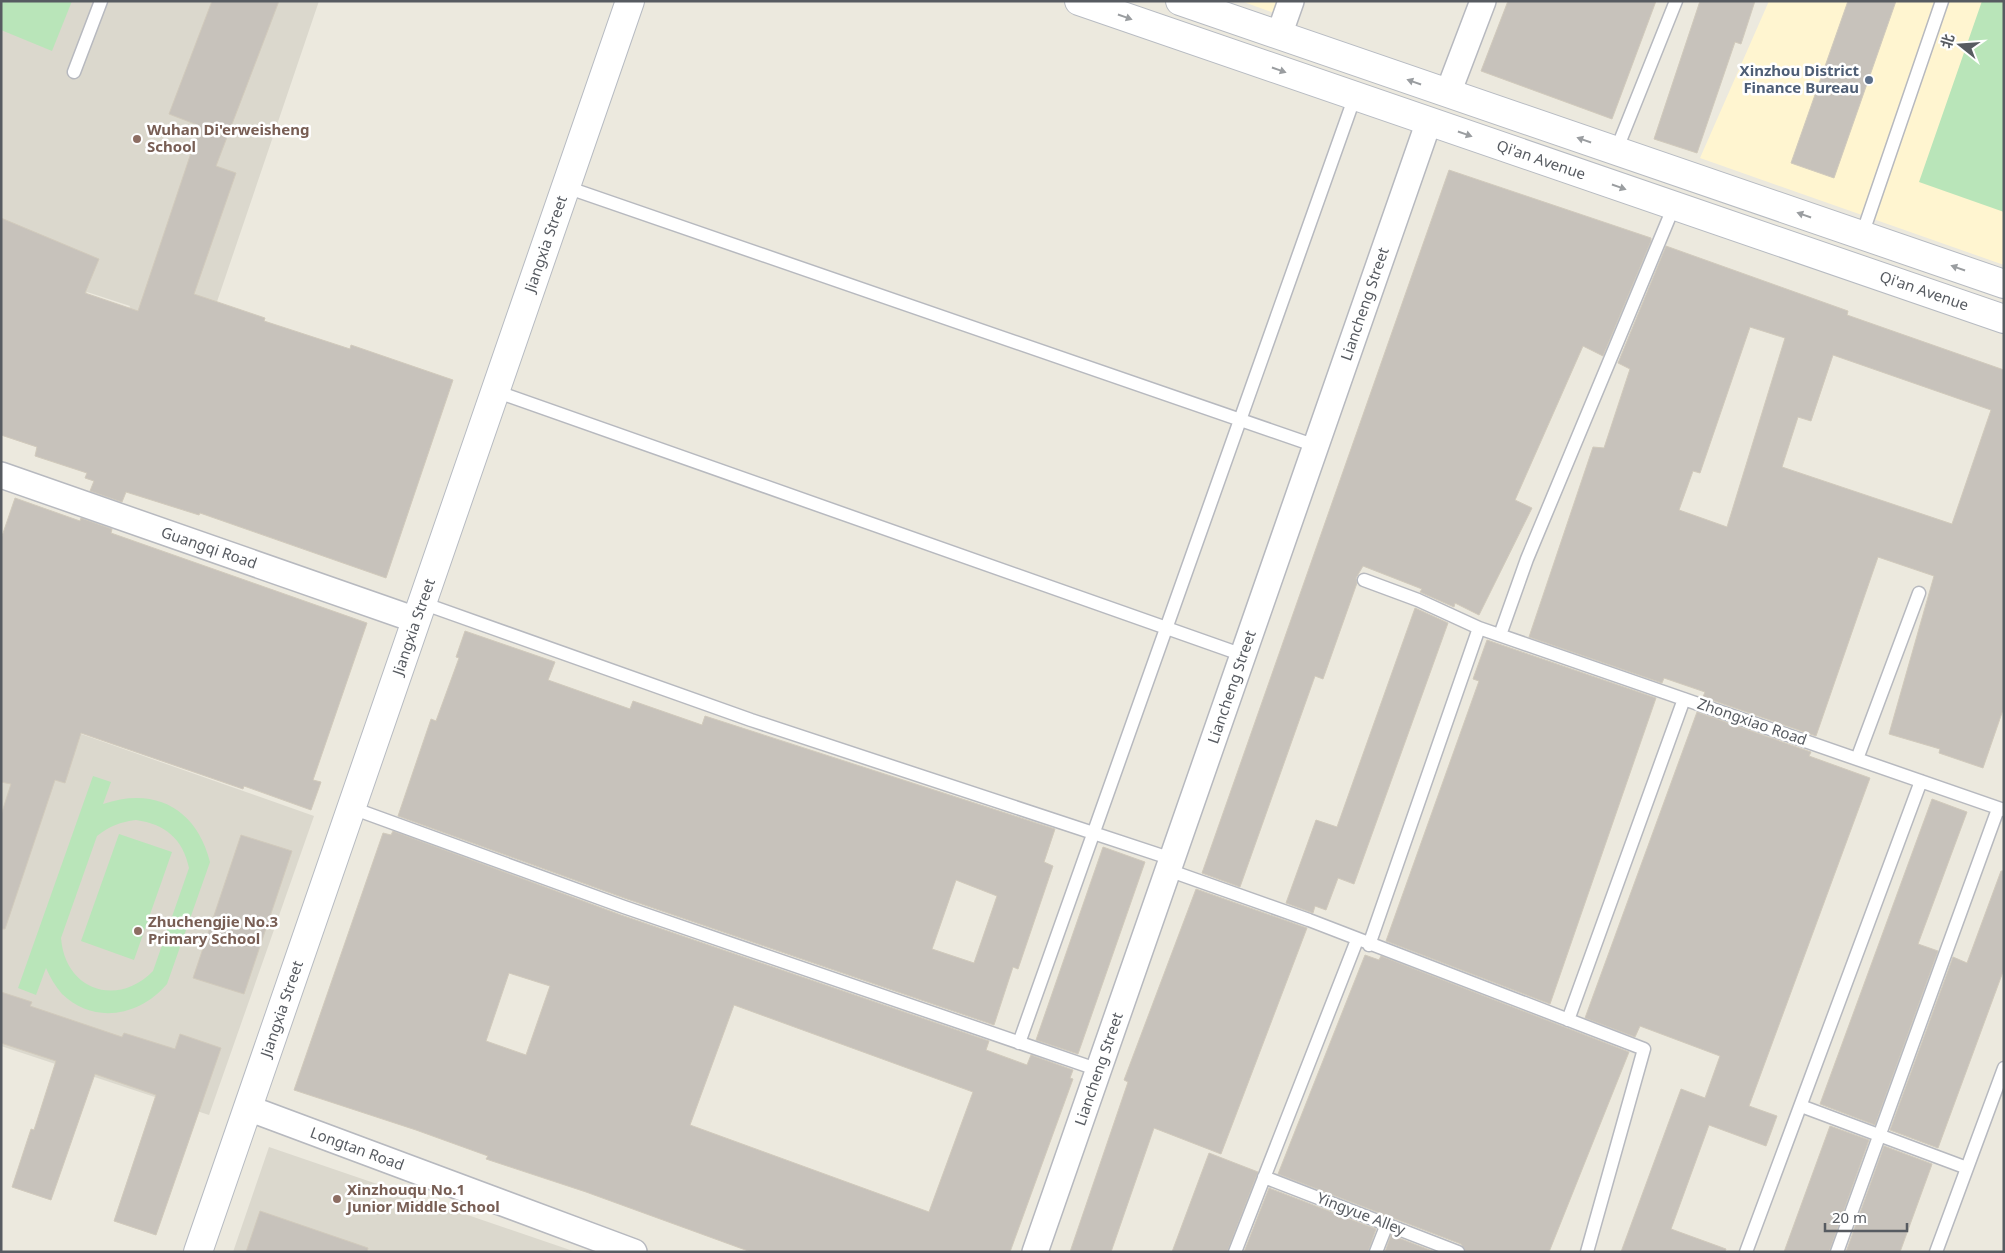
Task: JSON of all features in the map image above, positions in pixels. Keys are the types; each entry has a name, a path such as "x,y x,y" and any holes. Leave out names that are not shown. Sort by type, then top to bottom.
{"main road":[{"name":"Jiangxia Street","path":"198,1252 630,1"},
{"name":"Qi'an Avenue","path":"1079,1 2004,318"},
{"path":"1180,1 2004,284"}],"street":[{"path":"1279,35 1291,1"},
{"path":"1448,93 1484,1"},
{"name":"Liancheng Street","path":"1035,1252 1429,122"},
{"name":"Guangqi Road","path":"1,475 419,612"},
{"name":"Longtan Road","path":"248,1108 634,1252"}],"lane":[{"path":"74,72 101,1"},
{"path":"1616,151 1676,1"},
{"path":"1862,236 1942,1"},
{"path":"1019,1043 1355,96"},
{"path":"566,188 1316,446"},
{"path":"1500,635 1527,559 1674,206"},
{"path":"495,391 1243,655"},
{"name":"Zhongxiao Road","path":"1364,580 1418,600 1479,628 1857,758 2001,810"},
{"path":"1857,758 1919,592"},
{"path":"419,612 1094,833 1363,942 1644,1049 1588,1252"},
{"path":"1235,1252 1264,1177 1363,942 1479,628"},
{"path":"1568,1020 1684,699"},
{"path":"1746,1252 1921,781"},
{"path":"352,808 624,907 1098,1070"},
{"path":"1837,1252 2001,810"},
{"path":"1936,1252 2004,1068"},
{"path":"1801,1106 1967,1168"},
{"name":"Yingyue Alley","path":"1264,1177 1458,1252"},
{"path":"1376,1252 1387,1224"}],"shaded area":[{"name":"Wuhan Di'erweisheng School","path":"1,1 319,1 204,340 128,314 130,306 87,292 82,305 1,277"},
{"path":"1241,1 1284,1 1280,15"},
{"name":"Xinzhou District Finance Bureau","path":"1769,1 2004,1 2004,265 1700,158"},
{"name":"Zhuchengjie No.3 Primary School","path":"30,716 314,816 209,1115 1,1046 1,734"},
{"name":"Xinzhouqu No.1 Junior Middle School","path":"269,1147 576,1252 233,1252"}],"green space":[{"path":"1,1 72,1 52,51 1,30"},
{"path":"1982,1 2004,1 2004,212 1919,182"},
{"path":"93,776 111,782 103,804 122,799 140,798 156,800 171,806 184,816 195,828 204,844 210,862 167,984 144,1003 116,1013 88,1010 75,1004 59,991 46,968 36,995 18,988","holes":["136,820 164,829 177,841 189,868 153,971 139,982 124,989 109,991 95,988 82,981 72,970 65,956 61,938 97,836 120,823"]},
{"path":"119,834 172,852 134,960 81,941"}],"building":[{"path":"212,1 279,1 216,166 236,173 194,294 265,318 264,321 350,349 351,345 453,380 386,578 200,513 199,515 126,492 122,502 90,491 94,481 85,478 87,473 35,456 37,447 1,435 1,218 99,259 85,293 138,311 200,126 169,114"},
{"path":"1508,1 1656,1 1612,119 1481,71"},
{"path":"1700,1 1755,1 1741,44 1735,42 1697,153 1654,139"},
{"path":"1848,1 1896,1 1834,178 1791,163"},
{"path":"1449,170 1651,238 1651,241 1603,356 1583,346 1515,500 1532,508 1479,615 1455,603 1454,607 1420,592 1422,589 1363,566 1356,578 1357,583 1323,679 1315,676 1240,887 1202,873"},
{"path":"1666,246 1848,311 1847,315 2004,370 2004,707 1983,768 1939,753 1940,749 1889,734 1934,576 1878,557 1816,736 1703,697 1705,692 1664,678 1662,683 1529,637 1593,447 1604,448 1630,369 1618,363","holes":["1750,327 1785,338 1727,527 1679,510 1693,471 1700,473","1833,355 1991,410 1952,524 1782,467 1798,417 1811,421"]},
{"path":"15,498 80,521 81,518 112,529 111,533 367,623 313,780 321,782 311,810 244,786 243,789 81,733 65,783 55,780 5,929 1,929 1,815 11,784 1,782 1,539"},
{"path":"1415,608 1448,623 1354,884 1338,878 1326,910 1315,906 1313,913 1286,903 1316,820 1337,827"},
{"path":"465,631 555,662 548,680 630,709 633,701 702,725 705,716 1055,829 1044,862 1053,866 1018,969 1013,967 994,1025 627,899 398,816 431,719 436,721 459,658 456,657","holes":["956,880 997,896 974,963 932,949"]},
{"path":"1487,640 1656,698 1550,1004 1386,941 1479,681 1473,679"},
{"path":"1697,712 1811,752 1809,756 1870,778 1749,1106 1777,1116 1766,1146 1709,1125 1671,1229 1726,1249 1725,1252 1621,1252 1681,1089 1705,1098 1720,1056 1640,1026 1635,1037 1585,1018"},
{"path":"1932,799 1967,812 1918,944 1938,951 1875,1125 1820,1104"},
{"path":"393,831 621,915 989,1041 986,1050 1027,1065 1031,1055 1073,1070 1070,1078 1073,1079 1010,1252 751,1252 586,1192 486,1159 488,1156 416,1130 294,1090 383,833 391,835","holes":["509,973 550,986 526,1055 486,1041","734,1005 973,1092 929,1212 690,1125"]},
{"path":"241,835 292,851 244,994 193,978"},
{"path":"1103,847 1145,862 1078,1054 1036,1040"},
{"path":"2001,871 2004,871 2004,969 1938,1148 1890,1130 1953,957 1967,963"},
{"path":"1196,889 1307,928 1221,1154 1154,1128 1111,1252 1070,1252 1128,1082 1124,1080"},
{"path":"1365,955 1379,960 1381,956 1629,1052 1549,1252 1466,1252 1461,1244 1278,1174"},
{"path":"1,992 32,1002 30,1006 122,1037 124,1033 175,1049 180,1034 221,1048 156,1235 114,1221 156,1095 95,1074 51,1200 12,1187 31,1129 34,1130 56,1061 1,1043"},
{"path":"1830,1126 1869,1140 1829,1252 1784,1252"},
{"path":"1884,1146 1932,1164 1931,1167 1900,1252 1846,1252"},
{"path":"1209,1153 1258,1172 1227,1252 1172,1252"},
{"path":"1269,1188 1376,1229 1368,1252 1244,1252"},
{"path":"260,1211 368,1248 367,1252 246,1252"},
{"path":"1391,1235 1435,1252 1385,1252"}],"place":[{"name":"Xinzhou District Finance Bureau","path":"1869,80"},
{"name":"Wuhan Di'erweisheng School","path":"137,139"},
{"name":"Zhuchengjie No.3 Primary School","path":"138,931"},
{"name":"Xinzhouqu No.1 Junior Middle School","path":"337,1199"}]}
